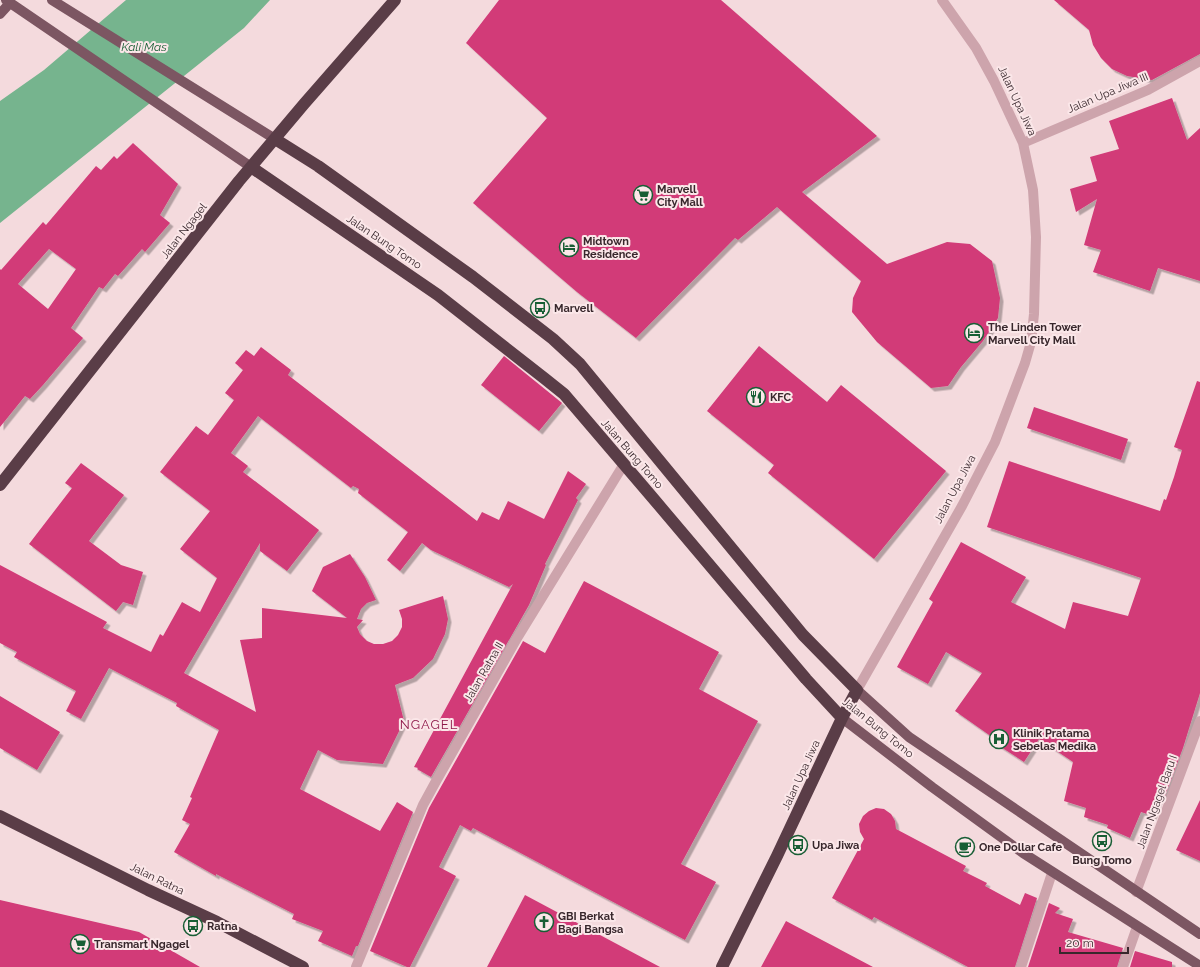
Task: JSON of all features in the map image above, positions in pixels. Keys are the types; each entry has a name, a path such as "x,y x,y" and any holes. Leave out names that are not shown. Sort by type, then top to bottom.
{"highway":[{"name":"Jalan Ngagel","path":"0,485 251,167 395,0"},
{"name":"Jalan Bung Tomo","path":"275,139 318,166 473,277 565,350 580,364 803,635 857,690"},
{"name":"Jalan Bung Tomo","path":"251,167 438,295 564,394 806,679 842,718"},
{"name":"Jalan Upa Jiwa","path":"722,967 777,856 842,718 857,690"},
{"name":"Jalan Ratna","path":"0,816 148,890 217,922 303,967"}],"main road":[{"name":"Jalan Bung Tomo","path":"52,0 275,139"},
{"name":"Jalan Bung Tomo","path":"8,2 251,167"},
{"path":"0,14 8,2"},
{"name":"Jalan Bung Tomo","path":"857,690 909,738 1200,934"},
{"name":"Jalan Bung Tomo","path":"842,718 938,792 1022,853 1200,966"}],"street":[{"name":"Jalan Upa Jiwa","path":"857,690 975,481 995,442 1025,363 1031,342 1034,314 1036,237 1033,190 1022,143 994,81 976,48 942,0"},
{"name":"Jalan Upa Jiwa III","path":"1022,143 1148,90 1200,61"},
{"name":"Jalan Ratna II","path":"356,967 424,805 435,783 516,640 624,464"},
{"name":"Jalan Ngagel Baru I","path":"1136,892 1200,721"},
{"path":"1021,967 1052,873"},
{"path":"1123,967 1137,927"}],"water":[{"name":"Kali Mas","path":"126,0 270,0 244,28 0,223 0,101 44,70"}],"building":[{"name":"Marvell City Mall","path":"499,0 721,0 877,136 802,192 887,264 947,242 970,244 992,261 1000,298 998,318 983,341 961,367 948,386 931,388 877,342 852,312 853,298 861,281 777,207 738,240 735,238 636,338 577,292 473,203 547,118 466,43"},
{"path":"1054,0 1200,0 1200,54 1152,80 1127,76 1112,69 1101,58 1093,45 1089,30"},
{"path":"1172,98 1187,140 1200,128 1200,281 1158,268 1150,291 1093,272 1101,250 1084,245 1097,199 1076,212 1070,189 1097,181 1090,157 1119,149 1109,121"},
{"path":"133,143 178,184 160,215 170,223 145,252 142,249 118,276 115,274 103,289 99,287 71,328 83,338 30,399 25,396 0,427 0,269 1,270 43,222 46,225 96,166 101,170 114,156 117,159","holes":["49,249 76,269 48,309 18,284"]},
{"path":"759,346 827,402 841,385 946,471 874,559 768,473 774,465 707,411"},
{"path":"261,347 291,370 288,375 477,521 482,512 499,520 508,501 544,519 568,471 586,484 576,498 578,500 545,564 546,565 529,605 431,777 414,767 513,584 509,587 431,550 422,543 400,571 387,560 408,532 358,493 359,489 353,486 351,488 258,416 231,453 248,466 243,472 319,530 287,571 260,551 260,543 184,673 256,712 240,640 262,638 262,608 347,618 312,591 323,567 350,554 365,577 376,600 367,603 361,609 357,619 363,620 357,627 360,634 367,641 374,644 383,644 392,641 398,635 402,627 402,619 399,610 443,596 448,619 445,634 433,659 413,678 395,685 404,721 383,764 337,760 318,750 300,789 380,831 397,802 413,812 358,946 356,946 352,956 318,941 323,931 292,919 294,914 216,874 216,876 174,852 190,824 182,820 192,798 190,797 219,730 176,706 177,703 109,668 81,719 66,711 76,691 14,657 17,652 0,643 0,565 107,622 103,628 151,652 160,634 163,636 182,602 200,612 217,578 180,549 210,511 160,472 196,426 208,435 234,400 225,393 243,370 235,363 246,350 254,356"},
{"path":"504,356 562,403 539,431 481,385"},
{"path":"1197,381 1200,382 1200,693 1183,748 1164,798 1160,796 1153,816 1141,812 1130,838 1107,828 1108,825 1084,817 1086,808 1064,801 1073,762 1039,739 1024,762 990,740 992,737 955,711 982,673 946,652 928,684 897,667 933,602 929,599 961,542 1026,577 1011,602 1065,629 1073,602 1128,616 1141,578 987,527 1009,461 1160,511 1164,499 1166,500 1182,450 1174,447"},
{"path":"1034,407 1128,439 1121,460 1027,428"},
{"path":"81,463 124,495 89,541 121,565 143,572 133,605 123,602 116,611 29,544 72,488 65,483"},
{"path":"584,581 719,652 699,689 758,721 681,864 716,882 685,940 473,828 471,831 460,825 439,867 456,876 410,967 370,951 429,808 523,641 545,653"},
{"path":"0,696 60,732 37,770 0,748"},
{"path":"1200,800 1200,861 1176,850"},
{"path":"876,808 884,809 891,814 895,821 896,829 966,866 963,871 987,883 985,886 1020,905 1025,893 1037,898 1015,967 968,967 874,917 872,920 832,898 864,839 860,832 859,824 863,816"},
{"name":"GBI Berkat Bagi Bangsa","path":"525,895 660,967 487,967"},
{"name":"Transmart Ngagel","path":"0,900 139,932 200,967 0,967"},
{"path":"1049,903 1060,908 1055,913 1073,919 1068,932 1123,948 1117,967 1028,967"},
{"path":"786,921 873,967 761,967"},
{"path":"1135,951 1172,962 1172,967 1130,967"}],"place":[{"name":"Marvell City Mall","path":"643,195"},
{"name":"Midtown Residence","path":"569,247"},
{"name":"Marvell","path":"540,308"},
{"name":"The Linden Tower Marvell City Mall","path":"974,333"},
{"name":"KFC","path":"756,397"},
{"name":"Klinik Pratama Sebelas Medika","path":"999,739"},
{"name":"Bung Tomo","path":"1102,841"},
{"name":"Upa Jiwa","path":"798,845"},
{"name":"One Dollar Cafe","path":"965,847"},
{"name":"GBI Berkat Bagi Bangsa","path":"544,922"},
{"name":"Ratna","path":"193,926"},
{"name":"Transmart Ngagel","path":"80,944"}],"district":[{"name":"NGAGEL","path":"429,724"}]}
